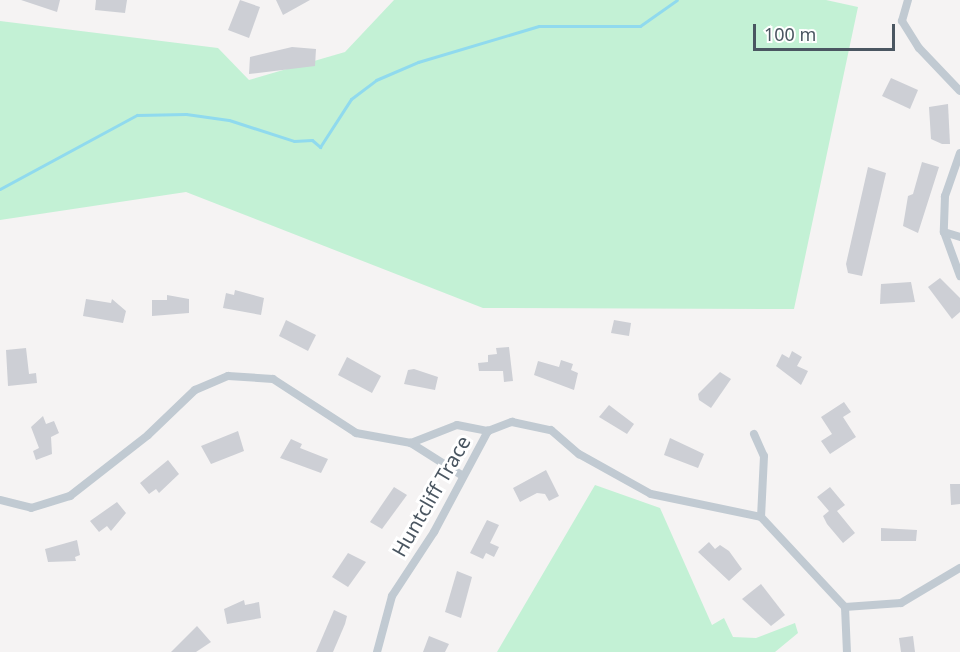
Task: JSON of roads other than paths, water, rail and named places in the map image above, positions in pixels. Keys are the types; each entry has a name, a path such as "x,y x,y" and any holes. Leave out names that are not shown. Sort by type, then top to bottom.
{"street":[{"path":"908,0 902,21 919,48 960,92"},
{"path":"960,153 945,196 944,232 960,276"},
{"path":"944,232 960,237"},
{"path":"0,500 32,508 64,499 148,435 195,390 228,376 273,379 356,433 411,443 463,476"},
{"name":"Huntcliff Trace","path":"377,652 392,596 488,431 512,422 538,424 611,473 651,494 761,517"},
{"path":"411,443 457,425 488,431"},
{"path":"754,434 764,456 761,517 845,608 847,652"},
{"path":"845,608 901,603 960,568"}],"waterway":[{"path":"0,189 137,115 186,114 229,120 294,141 312,140 320,147 351,99 376,80 418,62 539,26 640,26 677,0"}]}
